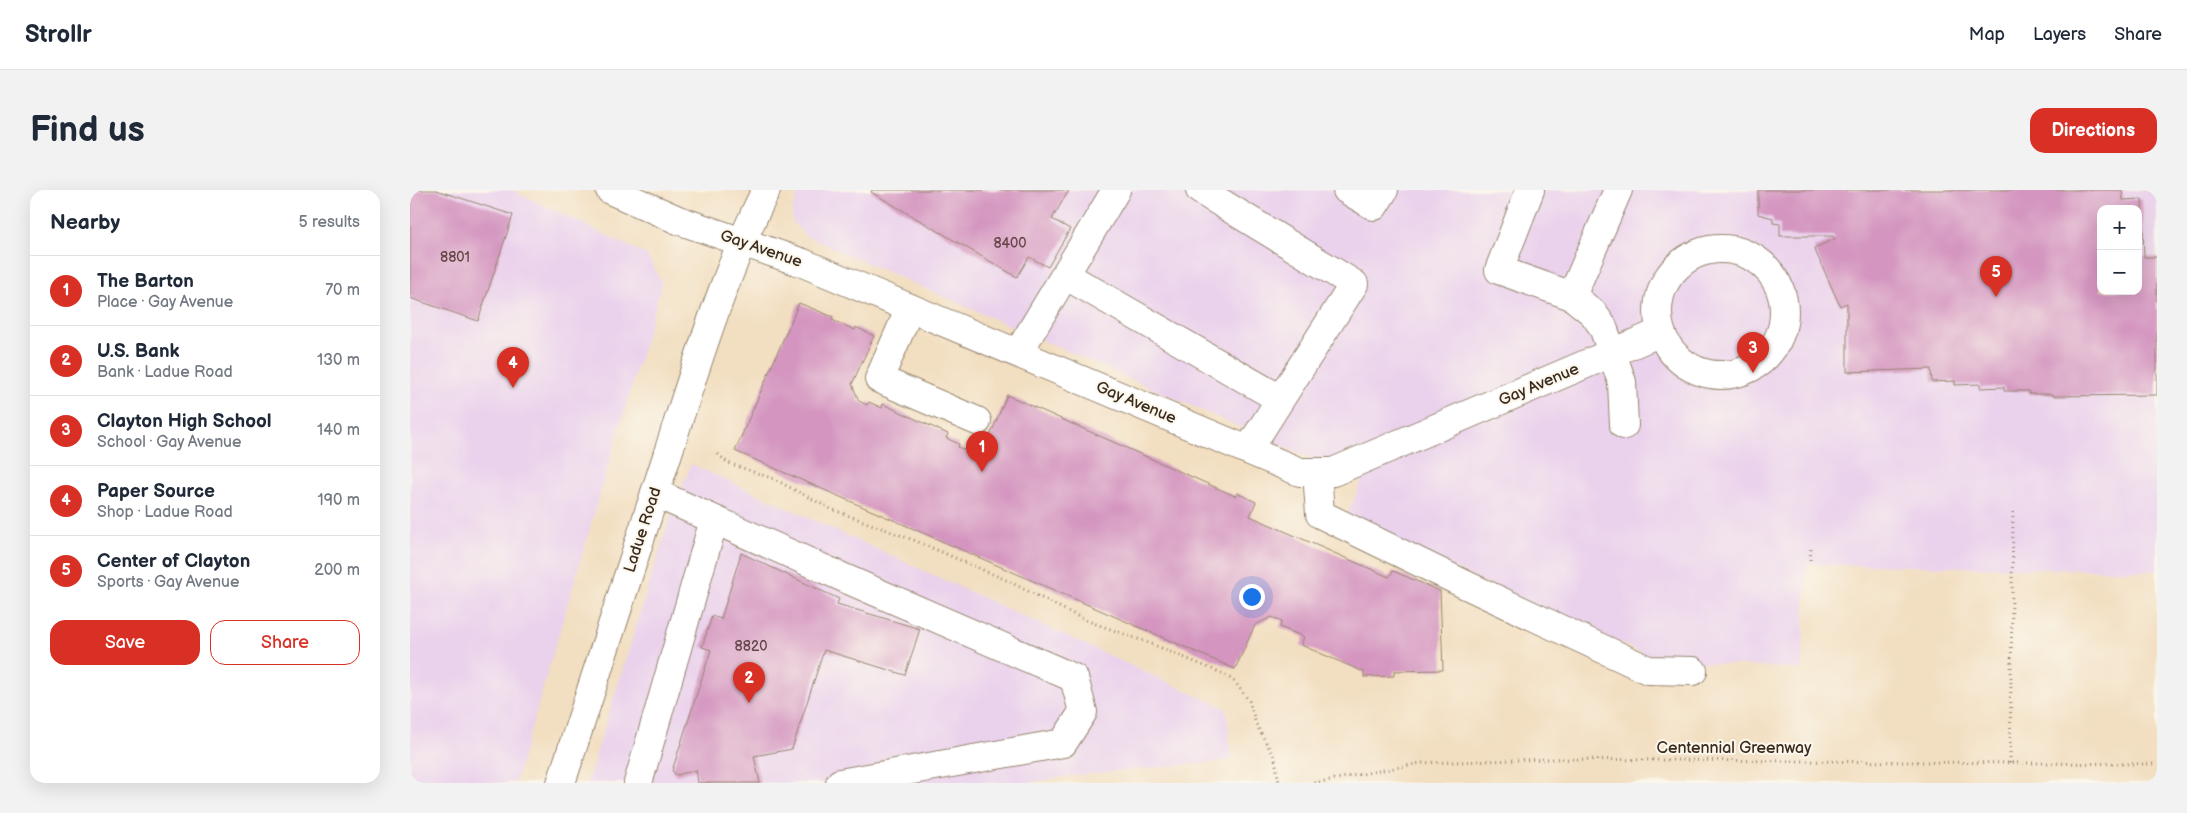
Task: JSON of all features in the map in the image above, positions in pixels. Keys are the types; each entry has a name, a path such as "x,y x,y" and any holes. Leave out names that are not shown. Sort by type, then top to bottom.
{"street":[{"name":"Gay Avenue","path":"610,190 678,220 803,262 1300,472 1333,472 1660,332"},
{"name":"Ladue Road","path":"561,783 655,493 728,278 741,242 766,190"},
{"path":"1018,353 1116,190"},
{"path":"1200,190 1354,284 1248,450"},
{"path":"1347,190 1374,206 1384,190"},
{"path":"1530,190 1499,270 1572,296 1593,313 1604,327 1614,353 1622,382 1624,425"},
{"path":"1572,296 1618,190"},
{"path":"1723,249 1735,250 1755,259 1771,274 1783,303 1780,331 1766,356 1751,368 1730,375 1708,374 1694,370 1677,358 1660,332 1657,310 1664,283 1678,265 1701,252 1723,249"},
{"path":"1065,275 1280,399"},
{"path":"910,308 879,379 977,420"},
{"path":"1317,472 1320,514 1474,589 1648,670 1693,671"},
{"path":"655,493 1074,678 1082,712 1063,743 840,783"},
{"path":"638,783 714,520"}],"path":[{"path":"718,454 728,463 774,479 838,512 916,541 1006,580 1085,620 1149,643 1224,674 1243,691 1262,737 1275,760 1279,782"},
{"path":"2010,763 2013,511"},
{"path":"1810,547 1810,560"},
{"name":"Centennial Greenway","path":"1314,783 1421,762 1551,759 2157,764"}],"shaded area":[{"path":"410,190 512,190 647,255 662,283 515,783 410,783"},
{"path":"799,190 2157,190 2157,571 1807,564 1802,669 1658,660 1345,520 1362,481 806,236 793,222 792,211"},
{"path":"691,464 1226,709 1232,760 1068,776 1027,783 587,783 668,524"}],"building":[{"path":"410,190 436,190 513,215 478,321 410,298"},
{"path":"872,190 1069,190 1052,219 1070,229 1048,267 1029,257 1017,277 871,192"},
{"path":"1758,190 2122,190 2123,200 2142,199 2144,257 2157,257 2157,395 2053,396 2053,394 2029,394 2029,391 2004,391 2004,387 1980,388 1980,384 1955,385 1955,381 1932,382 1931,369 1847,372 1847,303 1840,306 1814,248 1835,239 1833,236 1780,236 1780,224 1773,223 1773,218 1758,214"},
{"path":"799,303 833,317 832,320 855,330 856,327 874,336 852,384 859,401 867,405 869,402 882,408 883,404 948,434 946,438 959,444 958,447 967,451 987,443 1007,395 1235,496 1237,493 1256,502 1250,516 1389,577 1393,571 1440,591 1443,670 1394,671 1394,676 1364,677 1364,672 1301,645 1304,637 1280,627 1282,621 1272,617 1255,625 1235,669 735,451"},
{"path":"741,553 839,599 837,604 920,629 905,675 824,650 792,749 754,756 760,783 698,783 696,770 677,775 672,771 711,650 702,647 712,616 721,619"}],"place":[{"name":"Center of Clayton","path":"1996,297"},
{"name":"Clayton High School","path":"1753,373"},
{"name":"Paper Source","path":"513,388"},
{"name":"The Barton","path":"982,472"},
{"name":"U.S. Bank","path":"749,703"}]}
